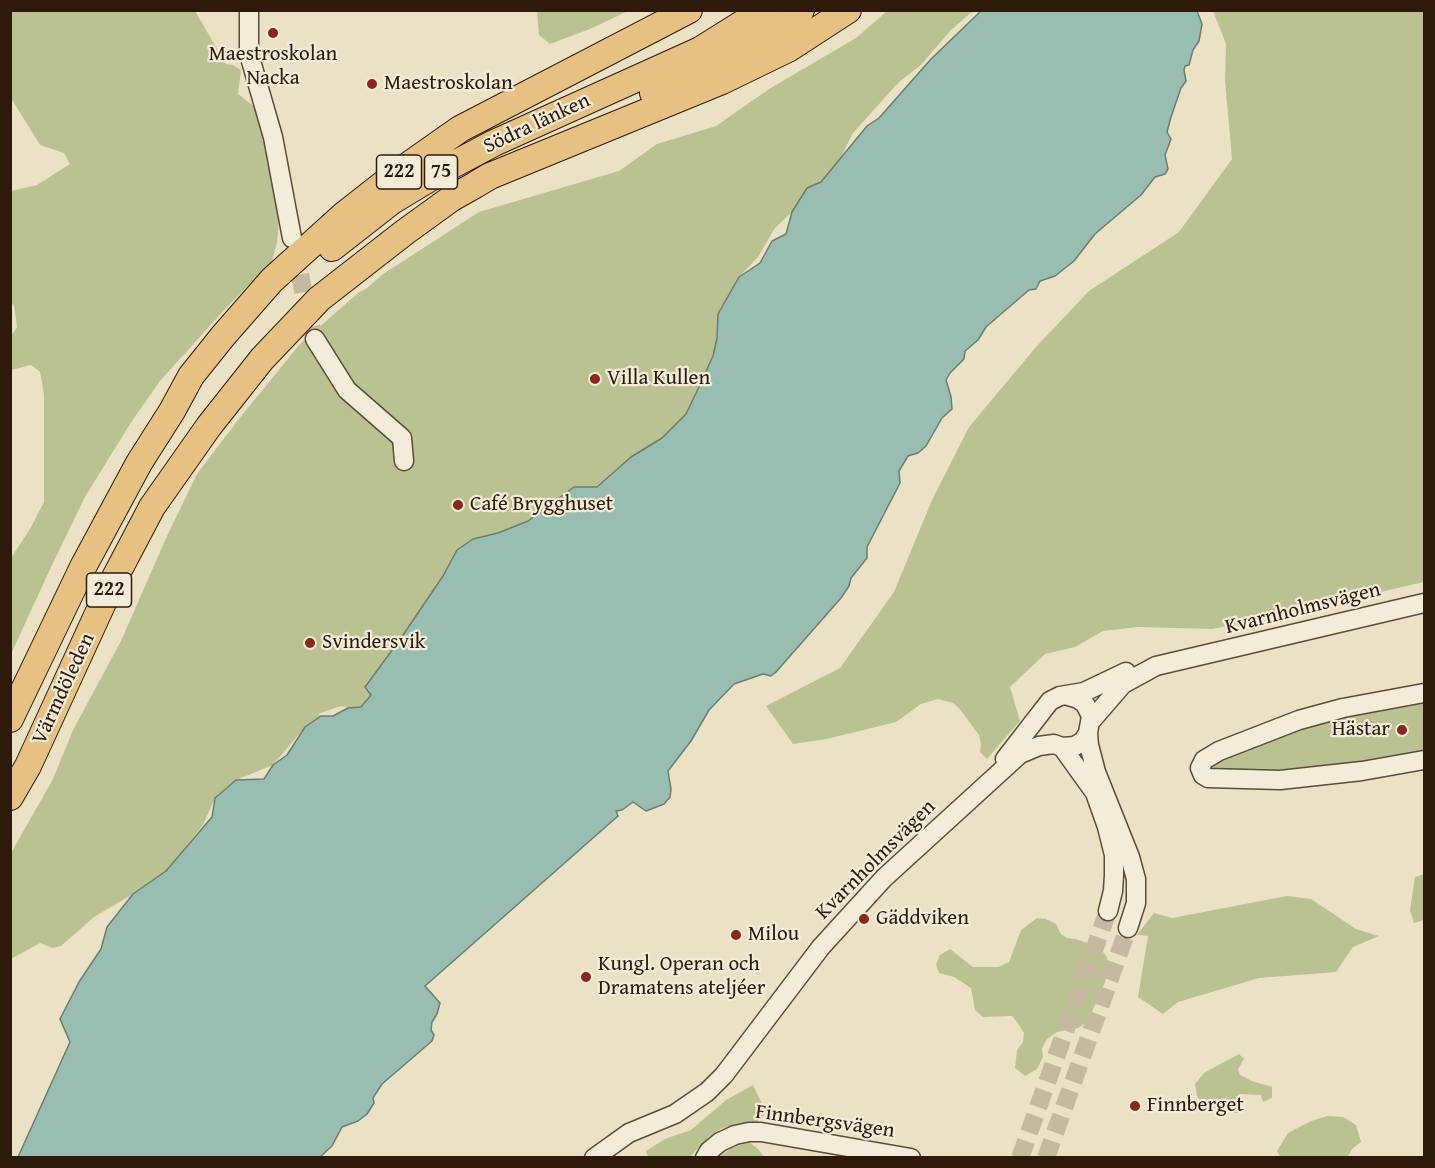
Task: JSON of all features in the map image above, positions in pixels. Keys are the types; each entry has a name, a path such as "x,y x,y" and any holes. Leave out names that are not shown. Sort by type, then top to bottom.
{"highway":[{"name":"222","path":"172,411 190,376 272,280 345,214 396,174 460,129 689,10"},
{"name":"Södra länken","path":"172,411 240,337 315,263 349,233 392,201 494,142 700,50 764,10"},
{"name":"Södra länken","path":"490,176 556,140 680,80 779,27 801,10"},
{"name":"222","path":"490,176 722,81 788,49 848,10"},
{"name":"Värmdöleden","path":"10,797 28,765 112,583 152,507 209,426 262,359 319,299 452,198 490,176"},
{"name":"Värmdöleden","path":"10,719 83,567 139,463 172,411"}],"street":[{"path":"249,10 249,54 273,136 292,238"},
{"path":"315,339 347,390 402,438 404,462"},
{"name":"Kvarnholmsvägen","path":"984,786 1043,708 1060,696 1084,692 1143,666 1156,666 1425,603"},
{"name":"Kvarnholmsvägen","path":"594,1158 629,1133 675,1114 707,1092 724,1075 837,928 902,859 1020,754 1039,746 1075,746 1083,741 1090,727 1123,684 1156,666"},
{"path":"1425,693 1343,708 1299,720 1219,751 1203,760 1200,768 1203,775 1208,778 1280,780 1362,771 1425,760"},
{"path":"1068,696 1085,704 1090,727 1089,745 1096,771 1130,856 1136,879 1136,903 1128,928"},
{"path":"1043,708 1040,726 1045,736 1058,745 1095,793 1107,826 1114,855 1113,891 1108,911"},
{"name":"Finnbergsvägen","path":"705,1158 709,1151 720,1142 735,1134 749,1132 911,1158"}],"green space":[{"path":"537,10 628,11 550,44 539,35"},
{"path":"11,11 195,11 226,64 241,70 238,94 264,114 280,209 277,242 272,261 160,381 130,424 85,497 11,654 11,558 44,502 44,395 40,372 31,365 11,370 11,336 17,327 14,306 10,300 11,191 37,185 70,164 64,153 40,145 11,98"},
{"path":"887,11 973,11 950,31 921,65 899,82 853,133 837,165 821,182 807,188 792,212 775,228 758,257 739,277 718,314 717,338 713,356 686,414 662,439 631,457 596,487 574,487 528,521 498,533 473,539 457,550 443,576 365,686 371,695 361,707 341,706 318,714 321,716 305,727 273,765 236,780 215,798 203,825 166,871 94,917 61,946 52,948 40,943 11,959 11,853 53,779 73,730 121,641 197,474 300,344 383,274 479,212 619,171 657,144 716,126 769,89 856,38"},
{"path":"1213,11 1424,11 1424,582 1212,629 1138,627 1103,631 1075,647 1045,654 1010,687 1020,721 987,759 980,752 979,735 959,708 953,703 938,699 921,704 896,722 827,739 793,744 766,706 840,668 894,592 932,500 969,427 1036,347 1089,291 1179,232 1232,159 1225,81 1226,44"},
{"path":"1424,697 1424,753 1304,772 1209,770 1206,762 1310,721"},
{"path":"1424,874 1424,920 1414,923 1410,910 1415,877"},
{"path":"1287,896 1311,899 1356,929 1379,936 1353,947 1336,972 1259,978 1178,1002 1163,1014 1138,997 1148,936 1137,935 1154,913 1172,918"},
{"path":"1037,918 1056,924 1061,934 1067,938 1099,947 1107,957 1109,966 1105,982 1088,1021 1078,1028 1057,1032 1047,1039 1042,1048 1043,1057 1037,1069 1025,1076 1015,1068 1017,1050 1023,1042 1024,1033 1017,1022 1012,1016 983,1017 975,1010 971,988 954,977 939,973 936,964 940,955 950,949 973,967 998,967 1009,962 1021,930"},
{"path":"1239,1054 1244,1059 1238,1069 1240,1075 1272,1087 1272,1098 1263,1102 1261,1095 1239,1094 1243,1112 1239,1113 1229,1113 1203,1105 1197,1096 1195,1084 1204,1073"},
{"path":"753,1085 763,1106 768,1111 757,1122 722,1128 708,1137 690,1157 648,1157 646,1151 665,1139 691,1130 726,1100"},
{"path":"1328,1116 1343,1117 1356,1125 1361,1142 1352,1149 1348,1157 1280,1157 1277,1151 1288,1133 1311,1121"},
{"path":"749,1142 764,1157 719,1157 732,1148"}],"water":[{"path":"982,10 1197,11 1202,24 1199,41 1193,50 1189,65 1185,66 1186,81 1181,88 1167,132 1171,139 1165,155 1168,169 1165,174 1155,177 1141,195 1095,234 1074,261 1055,276 1040,281 1036,289 1029,290 986,327 978,340 965,351 964,359 946,380 952,409 942,418 926,446 918,453 908,456 899,471 900,483 867,547 867,558 851,578 841,598 776,672 771,676 763,674 734,684 709,710 691,741 668,771 671,789 670,797 664,804 646,811 633,802 622,810 616,811 618,816 425,986 440,1003 432,1022 431,1030 434,1035 432,1041 382,1084 367,1114 358,1121 342,1127 332,1146 320,1157 18,1157 70,1042 60,1019 79,982 101,949 107,927 133,894 166,871 212,817 215,798 236,780 264,779 273,765 287,755 305,727 321,716 333,716 348,708 361,707 371,695 365,687 443,576 457,550 473,539 498,533 528,521 574,487 597,487 631,457 662,438 686,414 713,356 717,338 718,314 739,277 760,263 772,241 786,234 792,212 807,188 821,182 867,126 879,118 931,59"}],"tunnel":[{"path":"295,248 308,317 315,339"},
{"path":"1020,1158 1108,911"},
{"path":"1046,1158 1128,928"}],"place":[{"name":"Maestroskolan Nacka","path":"273,33"},
{"name":"Maestroskolan","path":"372,84"},
{"name":"Villa Kullen","path":"595,379"},
{"name":"Café Brygghuset","path":"458,505"},
{"name":"Svindersvik","path":"310,643"},
{"name":"Hästar","path":"1402,730"},
{"name":"Gäddviken","path":"864,919"},
{"name":"Milou","path":"736,935"},
{"name":"Kungl. Operan och Dramatens ateljéer","path":"586,977"},
{"name":"Finnberget","path":"1135,1106"}]}
